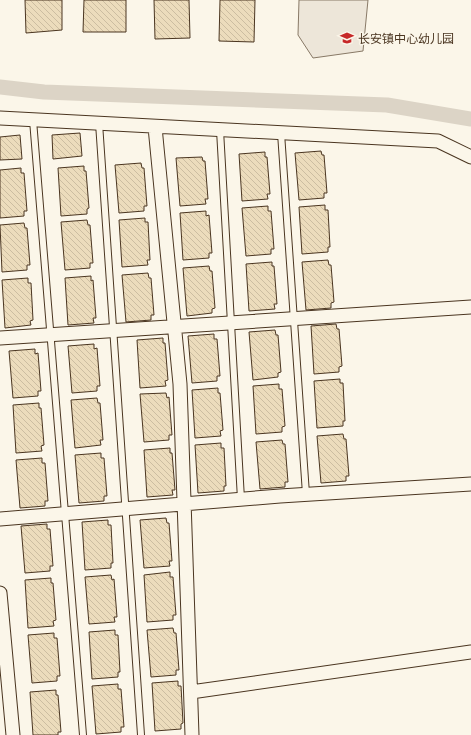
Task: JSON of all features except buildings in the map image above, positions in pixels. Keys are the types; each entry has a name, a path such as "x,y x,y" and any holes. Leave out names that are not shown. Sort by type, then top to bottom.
{"street":[{"path":"0,118 155,127 438,140 471,157"},
{"path":"155,127 180,384 192,735"},
{"path":"0,338 471,306"},
{"path":"0,519 306,494 471,484"},
{"path":"0,593 13,735"},
{"path":"191,692 471,652"}],"lane":[{"path":"33,120 83,735"},
{"path":"98,124 141,735"},
{"path":"220,130 241,499"},
{"path":"281,133 306,494"}],"shaded area":[{"path":"299,0 368,0 363,51 313,58 298,35"}],"waterway":[{"path":"0,87 44,92 387,105 471,119"}],"place":[{"name":"长安镇中心幼儿园","path":"347,38"}]}
